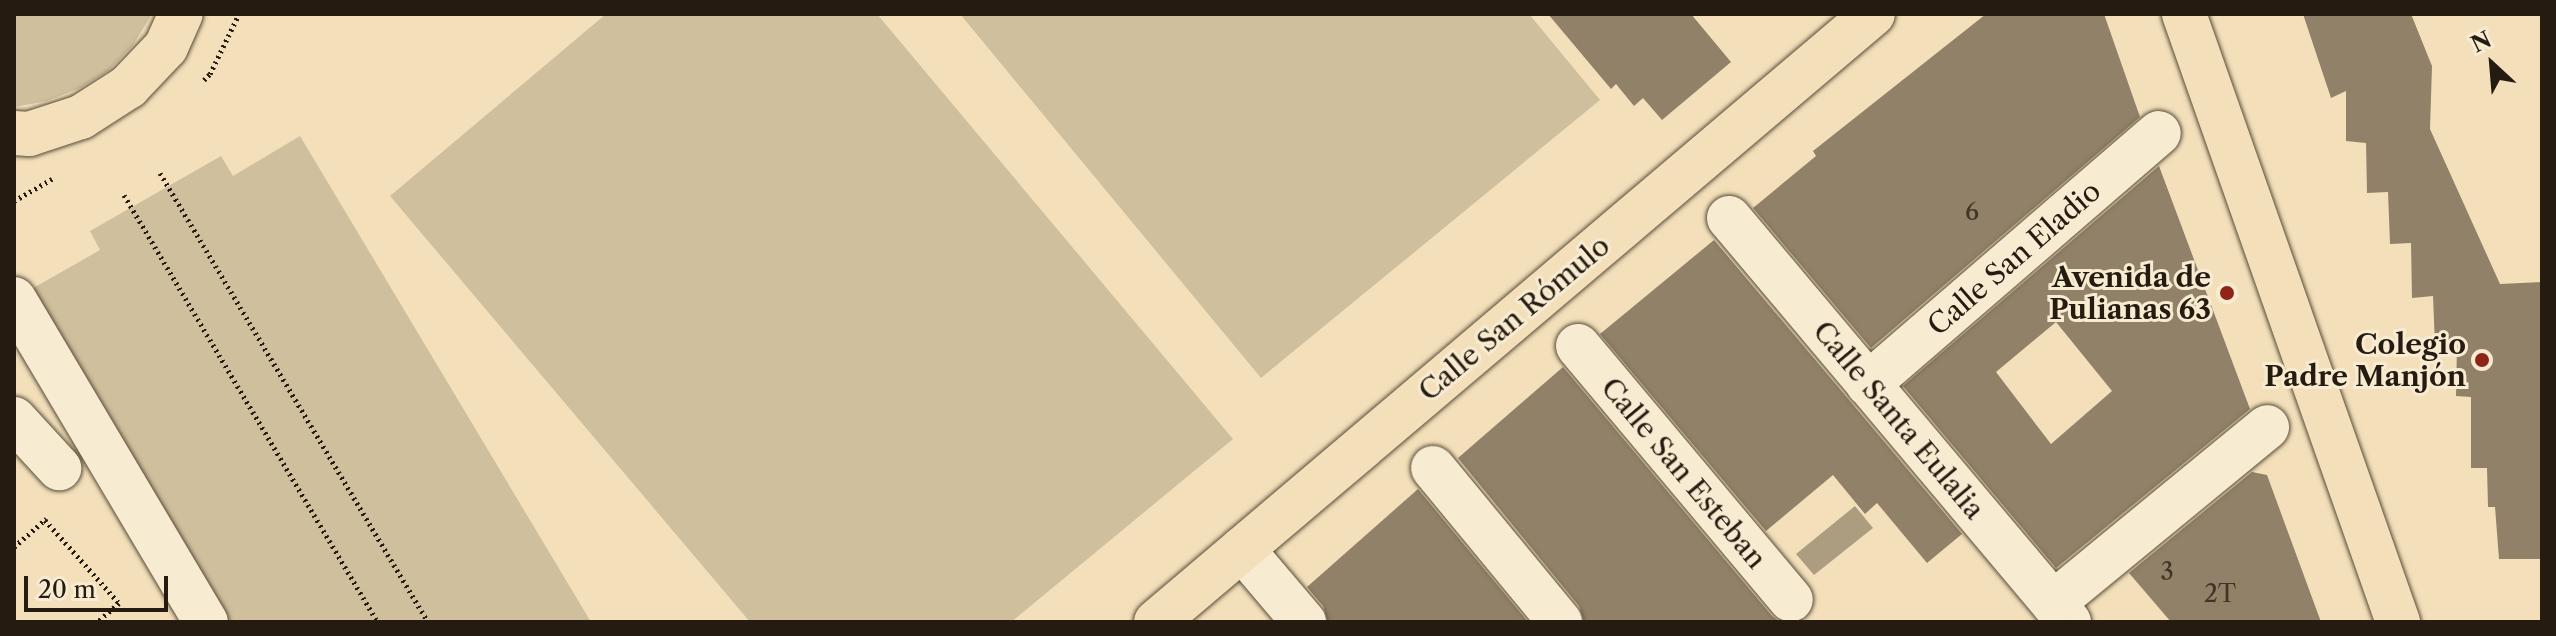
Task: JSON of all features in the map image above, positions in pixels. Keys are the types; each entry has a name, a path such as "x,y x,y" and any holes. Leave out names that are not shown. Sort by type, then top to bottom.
{"main road":[{"path":"19,137 81,117 128,87 166,47 181,14"},
{"name":"Calle San Rómulo","path":"1156,622 1873,14"},
{"path":"2184,14 2398,622"}],"street":[{"name":"Calle San Eladio","path":"1868,384 2159,133"},
{"name":"Calle Santa Eulalia","path":"1729,218 2061,613"},
{"path":"14,299 206,622"},
{"name":"Calle San Esteban","path":"1578,346 1791,600"},
{"path":"14,419 59,468"},
{"path":"2061,613 2267,427"},
{"path":"1433,468 1560,622"},
{"path":"1242,549 1304,622"}],"path":[{"path":"160,173 428,622"},
{"path":"124,195 378,622"},
{"path":"45,520 119,603 97,622"}],"shaded area":[{"path":"14,14 152,14 133,45 109,70 80,88 47,101 14,107"},
{"path":"606,14 877,14 1233,439 1011,622 750,622 390,196"},
{"path":"960,14 1529,14 1600,100 1261,378"},
{"path":"300,136 591,622 196,622 14,299 100,250 90,231 221,156 233,176"},
{"path":"1855,506 1873,528 1814,575 1796,554"}],"building":[{"path":"1548,14 1691,14 1731,62 1662,120 1643,98 1634,106 1616,84 1611,89"},
{"path":"1986,14 2104,14 2140,117 1871,348 1753,208 1816,156 1813,151"},
{"path":"2303,14 2411,14 2432,66 2430,129 2500,284 2542,282 2542,559 2499,559 2495,507 2488,507 2487,468 2471,468 2471,397 2456,396 2457,344 2435,346 2433,296 2412,298 2411,243 2390,244 2388,192 2367,193 2366,143 2346,141 2346,91 2331,98"},
{"path":"2159,166 2250,409 2056,568 1903,386","holes":["2056,322 2112,391 2051,444 1996,372"]},
{"path":"1714,240 1962,534 1927,563 1877,503 1865,514 1833,475 1766,531 1600,334"},
{"path":"1563,367 1780,622 1584,622 1579,606 1458,458"},
{"path":"2252,472 2267,475 2321,622 2171,622 2129,573"},
{"path":"1418,489 1528,622 1328,622 1323,606 1307,587"}],"place":[{"name":"Avenida de Pulianas 63","path":"2227,293"},
{"name":"Colegio Padre Manjón","path":"2482,360"}]}
